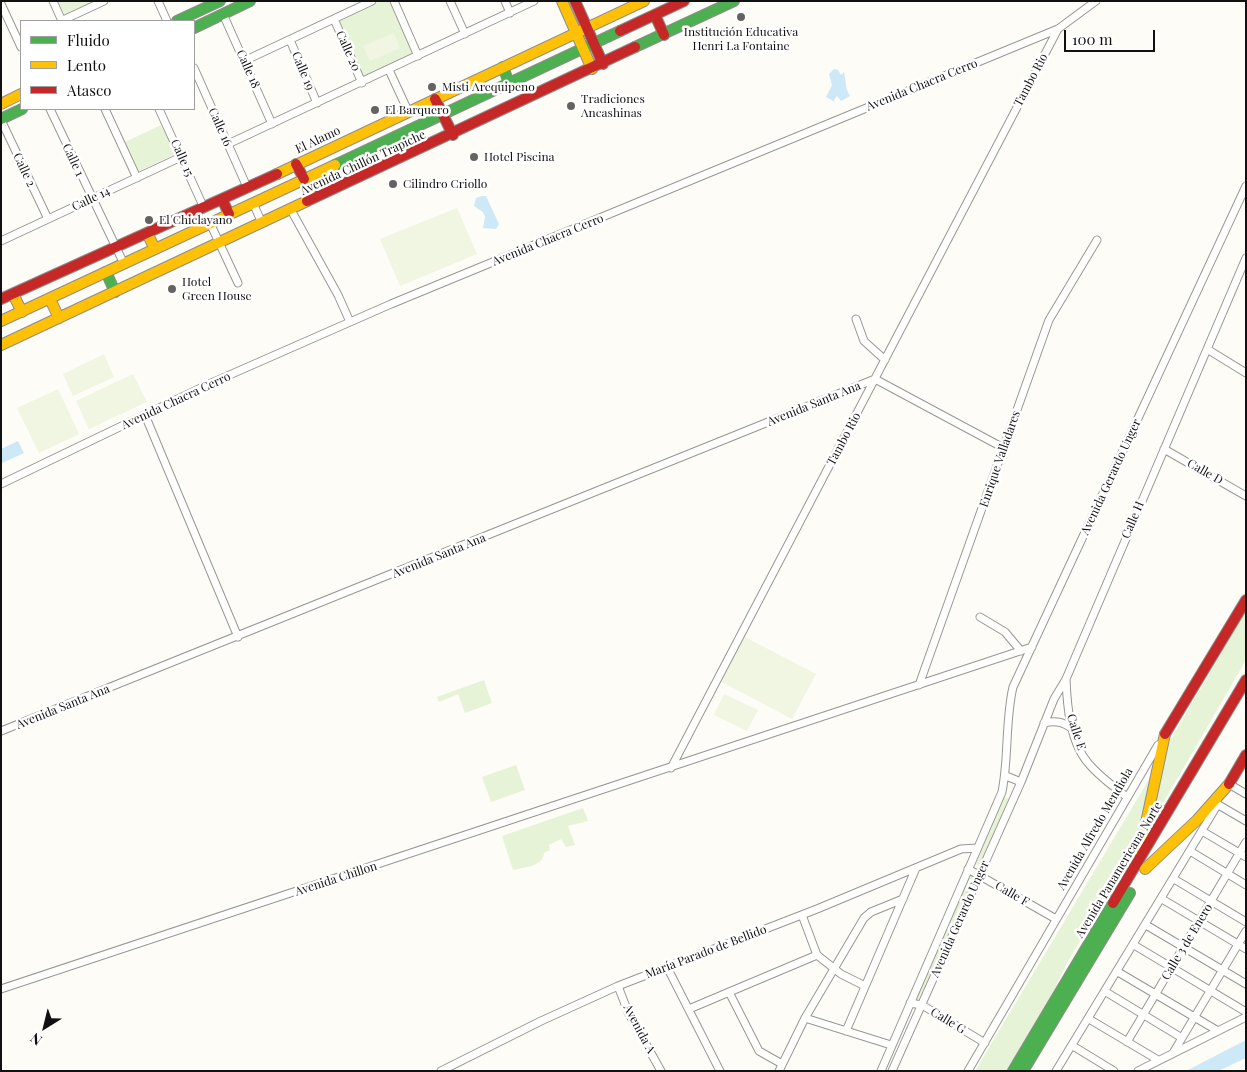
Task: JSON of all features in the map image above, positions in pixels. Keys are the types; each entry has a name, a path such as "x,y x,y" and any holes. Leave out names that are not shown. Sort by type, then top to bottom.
{"main road":[{"path":"179,20 220,1"},
{"path":"195,28 250,1"},
{"path":"562,1 592,69"},
{"path":"575,1 603,64"},
{"name":"El Alamo","path":"1,299 204,208 644,1"},
{"name":"Avenida Chillón Trapiche","path":"1,345 734,1"},
{"name":"Avenida Chillón Trapiche","path":"1,322 678,3"},
{"path":"655,15 664,35"},
{"path":"503,67 509,83"},
{"path":"1,104 20,94"},
{"path":"435,99 452,135"},
{"path":"1,119 20,110"},
{"path":"296,164 304,179"},
{"path":"222,199 229,214"},
{"path":"147,233 155,249"},
{"path":"106,272 115,292"},
{"path":"13,294 22,312"},
{"path":"50,299 59,318"},
{"name":"Avenida Alfredo Mendiola","path":"1165,734 1246,600"},
{"name":"Avenida Panamericana Norte","path":"1023,1071 1246,680"},
{"name":"Avenida Panamericana Norte","path":"1013,1071 1246,696"},
{"path":"1141,867 1153,782 1165,734"},
{"path":"1141,867 1197,820 1229,784 1245,758"}],"street":[{"path":"54,1 62,20"},
{"path":"64,20 104,1"},
{"path":"158,1 167,20"},
{"path":"244,61 372,1"},
{"path":"394,1 418,56"},
{"path":"450,1 465,34"},
{"path":"505,1 510,13"},
{"path":"228,144 534,1"},
{"name":"Avenida Chacra Cerro","path":"1,484 145,415 350,322 1058,29 1096,1"},
{"path":"1,4 20,42"},
{"name":"Calle 18","path":"223,14 272,124"},
{"name":"Calle 20","path":"334,19 362,83"},
{"name":"Tambo Rio","path":"671,768 1058,29"},
{"name":"Calle 19","path":"290,40 317,103"},
{"name":"Calle 16","path":"195,70 247,187"},
{"path":"389,70 408,111"},
{"name":"Calle 1","path":"50,110 91,199 124,264"},
{"path":"105,110 137,178"},
{"name":"Calle 15","path":"159,110 204,208"},
{"name":"Calle 2","path":"1,119 48,219"},
{"name":"Calle 14","path":"1,241 181,157"},
{"name":"Avenida Gerardo Unger","path":"881,1071 891,1044 1002,792 1006,776 1009,704 1013,688 1246,186"},
{"path":"253,203 262,223"},
{"path":"291,210 338,295 350,322"},
{"path":"210,223 238,283"},
{"name":"Enrique Valladares","path":"919,685 1049,320 1097,240"},
{"name":"Calle H","path":"1021,782 1044,723 1066,679 1246,258"},
{"path":"856,319 868,346 885,360"},
{"path":"1207,349 1246,373"},
{"path":"875,379 998,446"},
{"name":"Avenida Santa Ana","path":"1,731 875,379"},
{"path":"145,415 238,637"},
{"name":"Calle D","path":"1164,449 1246,496"},
{"path":"980,617 1005,632 1021,651"},
{"path":"671,768 1032,647"},
{"name":"Calle E","path":"1066,679 1073,729 1087,762 1127,797"},
{"path":"1044,723 1053,721 1063,722 1073,729"},
{"name":"Avenida Alfredo Mendiola","path":"968,1071 1165,734"},
{"name":"Avenida Chillon","path":"1,989 671,768"},
{"path":"1006,776 1021,782"},
{"name":"Avenida Gerardo Unger","path":"892,1071 1021,782"},
{"path":"1056,1071 1106,992 1229,784 1246,794"},
{"path":"1002,792 1014,798"},
{"path":"1217,804 1246,821"},
{"path":"1202,831 1242,855"},
{"name":"Calle 3 de Enero","path":"1127,1042 1227,874 1242,855 1246,842"},
{"name":"María Parado de Bellido","path":"441,1071 541,1021 618,986 802,915 962,849 977,848"},
{"path":"1190,851 1246,885"},
{"path":"846,1031 916,868"},
{"name":"Calle F","path":"968,869 1056,919"},
{"path":"1174,879 1246,922"},
{"path":"729,992 759,1051 781,1067 805,1018 867,914 903,899"},
{"path":"1162,899 1246,949"},
{"path":"802,915 817,955 834,969 865,986"},
{"path":"1146,925 1246,984"},
{"path":"1173,1053 1246,931"},
{"path":"1134,945 1246,1012"},
{"path":"689,1009 817,955"},
{"path":"667,967 720,1071"},
{"path":"1118,972 1218,1031"},
{"name":"Avenida A","path":"618,986 628,1012 661,1071"},
{"path":"1106,992 1182,1038"},
{"name":"Calle G","path":"910,1002 922,1005 985,1043"},
{"path":"1138,1071 1246,1017"},
{"path":"805,1018 891,1044"},
{"path":"1089,1019 1158,1060"},
{"path":"1073,1046 1114,1071"}],"green space":[{"path":"58,1 95,1 65,15"},
{"path":"381,1 391,1 415,54 364,77 338,20"},
{"path":"394,33 400,48 370,61 363,46"},
{"path":"161,125 175,154 139,171 125,142"},
{"path":"457,208 477,254 400,286 380,239"},
{"path":"104,354 114,377 73,396 63,374"},
{"path":"133,374 147,402 89,429 76,401"},
{"path":"58,389 79,434 39,453 17,408"},
{"path":"1246,611 1246,660 1151,824 1161,756"},
{"path":"743,636 816,674 792,719 720,681"},
{"path":"484,680 492,703 465,713 458,694 439,702 437,697"},
{"path":"724,694 758,710 747,731 714,715"},
{"path":"516,765 525,790 491,802 482,777"},
{"path":"1151,776 1134,852 1068,961 1044,1011 1007,1071 975,1071"},
{"path":"1004,797 1009,799 981,866 976,864"},
{"path":"583,808 588,821 568,826 575,845 566,847 561,839 549,845 550,850 544,853 543,858 537,864 513,870 502,836"},
{"path":"971,872 976,875 920,1002 914,999"}],"water":[{"path":"834,69 838,70 841,75 844,72 846,87 850,96 841,101 837,96 834,100 835,102 826,97 832,85 829,74"},
{"path":"486,196 499,224 496,229 483,228 485,217 483,212 474,206 476,198"},
{"path":"18,441 24,453 2,463 1,449"},
{"path":"1246,1040 1246,1058 1218,1071 1186,1071"}],"traffic: fast":[{"path":"179,20 220,1"},
{"path":"195,28 250,1"},
{"path":"635,47 734,1"},
{"path":"335,165 620,31"},
{"path":"503,67 509,83"},
{"path":"1,119 20,110"},
{"path":"106,272 115,292"},
{"path":"1023,1071 1130,893"},
{"path":"1013,1071 1113,903"}],"traffic: slow":[{"path":"562,1 592,69"},
{"path":"277,174 644,1"},
{"path":"1,104 20,94"},
{"path":"1,321 335,165"},
{"path":"1,345 307,201"},
{"path":"147,233 155,249"},
{"path":"13,294 22,312"},
{"path":"50,299 59,318"},
{"path":"1140,851 1165,734"},
{"path":"1145,869 1197,820 1229,784"}],"traffic: jam":[{"path":"575,1 603,64"},
{"path":"620,31 684,1"},
{"path":"655,15 664,35"},
{"path":"307,201 635,47"},
{"path":"435,99 453,135"},
{"path":"296,164 304,179"},
{"path":"1,299 277,174"},
{"path":"222,199 229,214"},
{"path":"1165,734 1246,600"},
{"path":"1113,903 1246,680"},
{"path":"1229,784 1246,755"}],"place":[{"name":"Institución Educativa Henri La Fontaine","path":"741,17"},
{"name":"Misti Arequipeno","path":"432,87"},
{"name":"Tradiciones Ancashinas","path":"571,106"},
{"name":"El Barquero","path":"375,110"},
{"name":"Hotel Piscina","path":"474,157"},
{"name":"Cilindro Criollo","path":"393,184"},
{"name":"El Chiclayano","path":"149,220"},
{"name":"Hotel Green House","path":"172,289"}]}
